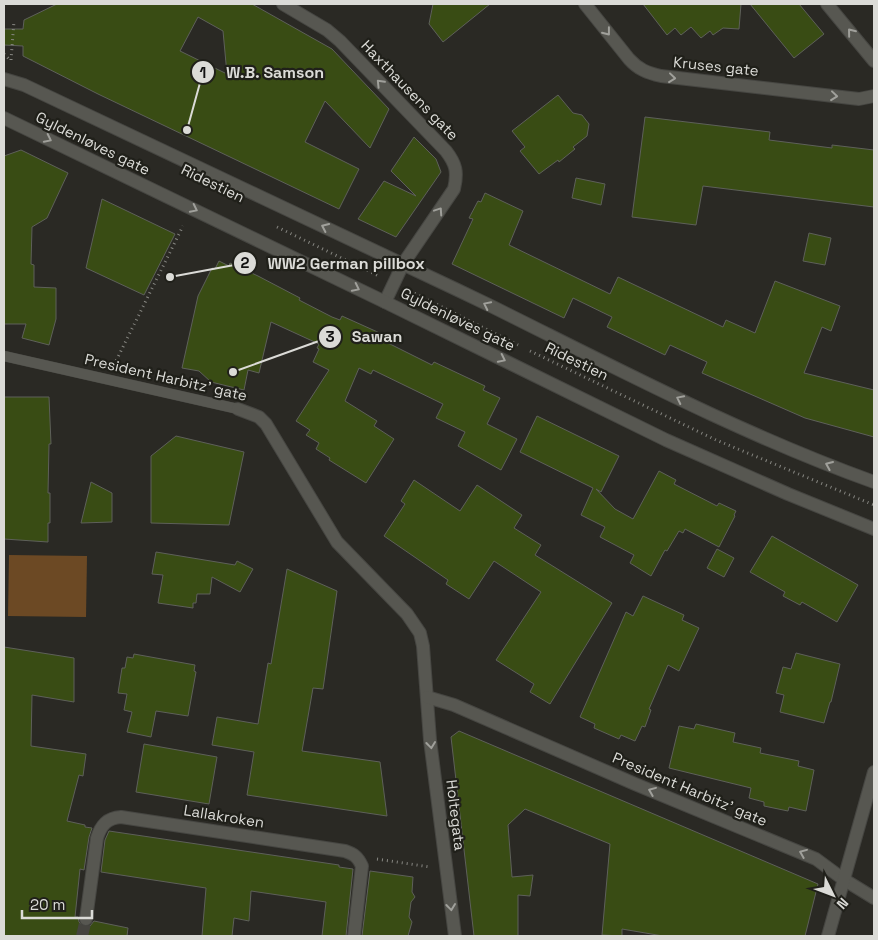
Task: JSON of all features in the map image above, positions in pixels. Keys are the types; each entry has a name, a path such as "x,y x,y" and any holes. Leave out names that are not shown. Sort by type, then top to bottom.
{"street":[{"name":"Haxthausens gate","path":"283,4 327,30 340,41 453,160 457,176 454,188 403,264 385,302"},
{"name":"Kruses gate","path":"585,4 628,59 645,72 660,76 859,99 874,96"},
{"path":"827,4 874,61"},
{"name":"Gyldenløves gate","path":"4,79 24,85 403,264 743,429 874,482"},
{"name":"Gyldenløves gate","path":"4,118 666,440 788,494 874,529"},
{"name":"President Harbitz’ gate","path":"238,409 259,417 266,424 338,542 407,614 420,633 423,646 427,697 454,705 635,784 816,859 843,879 874,898"},
{"name":"Holtegata","path":"427,697 430,740 455,936"},
{"path":"828,936 874,772"},
{"name":"Lallakroken","path":"86,919 96,838 100,828 106,822 113,817 122,817 345,851 353,854 359,859 362,866 354,936"}],"lane":[{"name":"President Harbitz’ gate","path":"4,356 238,409"}],"path":[{"path":"4,54 11,60 14,21"},
{"name":"Ridestien","path":"270,223 716,440 874,505"},
{"path":"107,379 183,226"},
{"path":"395,862 421,866"}],"shaded area":[{"path":"9,555 87,556 86,617 8,616"}],"building":[{"path":"57,4 252,4 332,49 389,109 370,148 325,101 305,142 359,169 339,209 98,94 23,56 23,46 4,45 4,29 23,29 24,20","holes":["198,17 223,31 227,74 180,51"]},
{"path":"433,4 490,4 443,42 429,24"},
{"path":"643,4 741,4 739,29 723,28 713,35 710,31 701,38 691,27 681,35 675,28 667,35"},
{"path":"750,4 799,4 824,34 794,58"},
{"path":"558,95 573,113 582,115 589,124 587,136 559,162 558,160 539,174 520,151 525,147 512,131"},
{"path":"645,117 770,132 769,140 832,148 832,145 874,150 874,207 703,186 696,225 632,217"},
{"path":"414,137 436,159 441,172 396,237 358,219 384,181 416,196 391,171"},
{"path":"21,150 68,173 47,218 32,227 31,264 34,265 34,287 56,288 56,319 49,345 22,338 26,324 4,324 4,156"},
{"path":"576,178 605,184 601,205 572,198"},
{"path":"485,193 523,211 509,245 610,294 618,277 723,327 726,320 755,333 775,281 840,306 831,331 822,327 804,373 874,390 874,437 805,418 702,373 707,362 670,345 665,355 607,327 612,317 573,298 564,318 452,264 473,219 469,218 478,201 481,202"},
{"path":"102,199 175,234 144,295 86,268"},
{"path":"809,233 831,238 825,265 803,261"},
{"path":"219,261 229,266 230,263 258,276 332,317 340,320 342,316 382,334 380,339 432,365 434,362 485,386 483,390 500,398 487,424 517,439 501,470 458,446 465,432 436,418 443,404 373,370 371,374 359,368 345,401 377,421 374,426 394,439 366,483 329,460 330,458 316,449 319,443 306,435 310,430 296,421 329,370 313,362 319,349 317,348 319,344 271,322 259,373 248,370 244,390 211,382 199,371 182,368 198,296 212,268 215,269"},
{"path":"4,397 49,397 51,444 49,444 48,493 50,493 50,523 48,523 48,542 4,539"},
{"path":"537,416 619,456 601,492 596,489 615,509 633,519 659,471 676,480 674,484 717,506 719,503 736,511 719,547 685,529 683,533 679,531 667,551 665,550 651,576 630,563 634,555 600,537 605,527 581,515 593,488 520,452"},
{"path":"176,436 244,452 229,525 151,523 151,456"},
{"path":"414,480 460,511 477,485 522,515 514,528 541,545 535,555 612,603 550,704 530,692 534,684 496,660 541,592 494,561 469,599 446,584 448,580 384,536 405,504 401,501"},
{"path":"91,482 112,493 112,522 81,523"},
{"path":"772,536 858,585 837,622 802,602 800,605 783,596 785,592 750,572"},
{"path":"717,549 734,558 724,577 707,568"},
{"path":"156,552 235,565 237,561 253,569 240,592 212,577 210,594 197,594 196,603 193,603 193,608 158,603 163,575 152,574"},
{"path":"287,569 337,591 323,689 313,688 302,751 380,762 387,816 247,795 254,752 212,745 217,717 258,724 268,663 271,664"},
{"path":"643,596 684,615 682,620 699,628 679,671 668,665 649,709 651,710 645,727 642,726 635,741 621,735 619,739 594,728 595,724 580,717 626,612 633,616"},
{"path":"4,647 74,658 74,702 32,695 31,746 86,754 83,776 79,775 67,821 92,828 84,870 80,869 75,917 78,917 79,922 84,927 90,926 94,921 128,928 127,936 4,936"},
{"path":"796,653 840,664 824,723 780,712 784,695 776,693 783,667 791,669"},
{"path":"134,654 195,665 194,671 196,672 188,716 156,711 151,737 127,732 132,712 124,710 127,694 118,693 122,668 125,668 127,657 133,658"},
{"path":"696,724 735,733 733,742 761,748 760,753 799,761 798,766 814,770 806,811 789,807 788,811 764,806 764,802 749,798 751,788 669,768 679,726 694,729"},
{"path":"459,731 818,884 805,936 663,936 622,929 622,936 602,935 610,844 525,809 508,825 512,877 533,875 530,896 518,895 518,936 474,936 451,737"},
{"path":"144,744 217,757 209,804 136,792"},
{"path":"109,831 339,865 339,867 353,869 346,936 322,936 326,902 251,891 249,921 234,918 232,936 202,936 206,888 101,872 105,840"},
{"path":"370,871 413,877 412,892 415,897 411,902 409,917 412,922 408,936 362,936"}],"tunnel":[{"path":"82,936 86,919"}],"place":[{"name":"W.B. Samson","path":"187,130"},
{"name":"WW2 German pillbox","path":"170,277"},
{"name":"Sawan","path":"233,372"}]}
